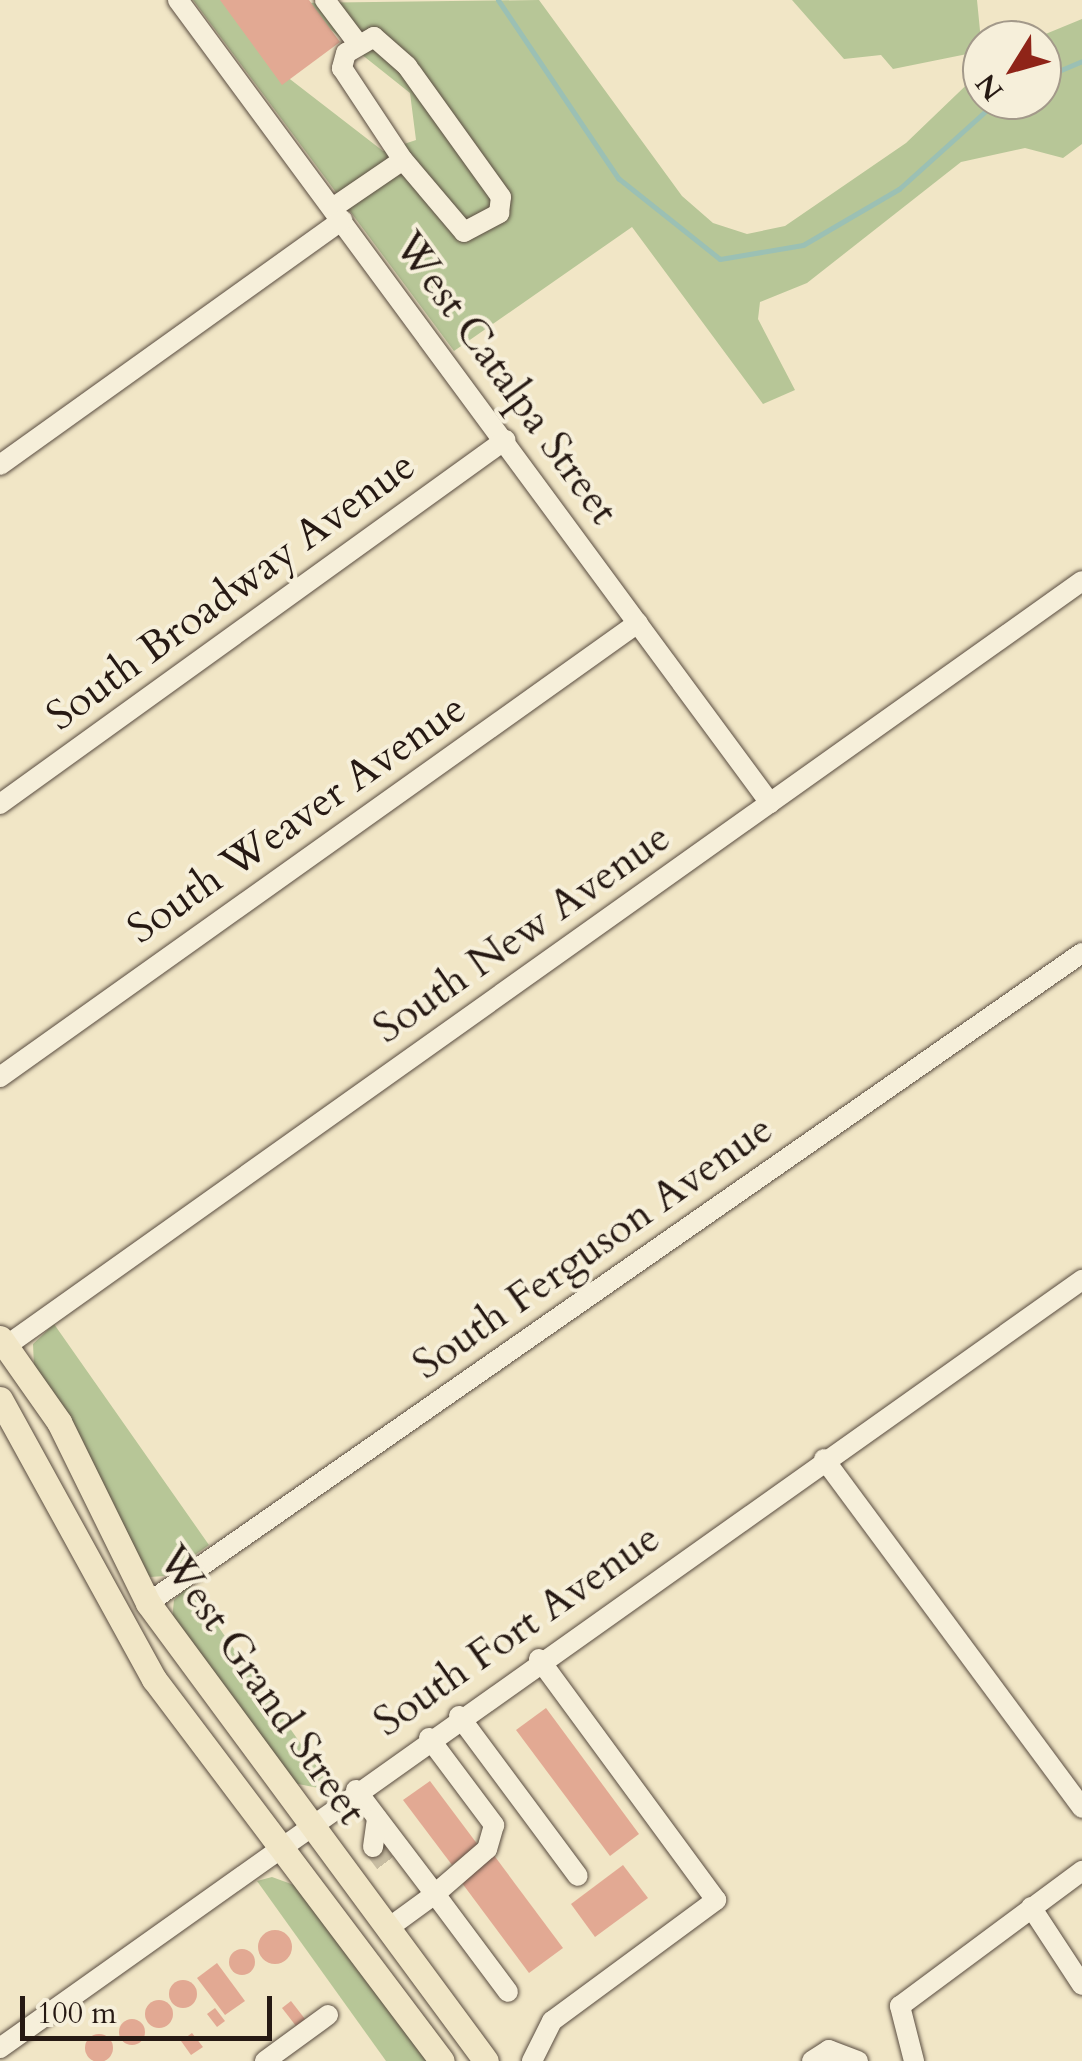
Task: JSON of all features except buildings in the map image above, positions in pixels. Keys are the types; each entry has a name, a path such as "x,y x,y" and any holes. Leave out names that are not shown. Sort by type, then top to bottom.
{"main road":[{"name":"West Grand Street","path":"3,1342 58,1422 148,1602 486,2061"},
{"name":"West Grand Street","path":"0,1399 10,1433 154,1680 442,2061"}],"street":[{"name":"West Catalpa Street","path":"178,0 770,802"},
{"path":"325,0 360,45"},
{"path":"374,37 388,43 501,197 499,213 464,232 403,160 342,68 360,45 374,37"},
{"path":"0,464 338,213 403,160"},
{"name":"South Broadway Avenue","path":"0,804 505,440"},
{"name":"South New Avenue","path":"3,1342 1082,581"},
{"name":"South Weaver Avenue","path":"0,1077 638,623"},
{"name":"South Ferguson Avenue","path":"148,1602 1082,953"},
{"name":"South Fort Avenue","path":"0,2048 458,1716 1082,1280"},
{"path":"824,1459 1082,1808"},
{"path":"532,2061 552,2021 716,1900 539,1659"},
{"path":"458,1716 578,1876"},
{"path":"388,1929 487,1849 494,1825 429,1738"},
{"path":"356,1790 508,1992"},
{"path":"373,1847 377,1818"},
{"path":"389,1868 418,1872"},
{"path":"914,2061 900,2006 1082,1871"},
{"path":"1030,1907 1082,1986"},
{"path":"265,2061 328,2015"},
{"path":"812,2061 828,2050 858,2061"}],"green space":[{"path":"193,0 230,0 273,66 383,151 416,140 410,93 297,3 539,0 682,196 713,223 747,234 785,226 906,143 962,89 962,120 1062,120 1062,27 1082,19 1082,144 1063,158 1025,148 961,162 807,283 760,302 758,319 795,390 763,404 632,227 454,351"},
{"path":"792,0 977,0 979,20 962,20 962,55 893,69 881,55 844,59"},
{"path":"54,1324 209,1545 165,1576 150,1577 136,1561 71,1419 34,1367 33,1344"},
{"path":"189,1585 334,1791 293,1783 172,1620 174,1600"},
{"path":"272,1877 294,1885 428,2061 386,2061 257,1881"}],"waterway":[{"path":"498,0 618,178 720,259 803,245 899,189 976,120"},
{"path":"1062,70 1082,61"}],"tunnel":[{"path":"373,1847 389,1868"}]}
